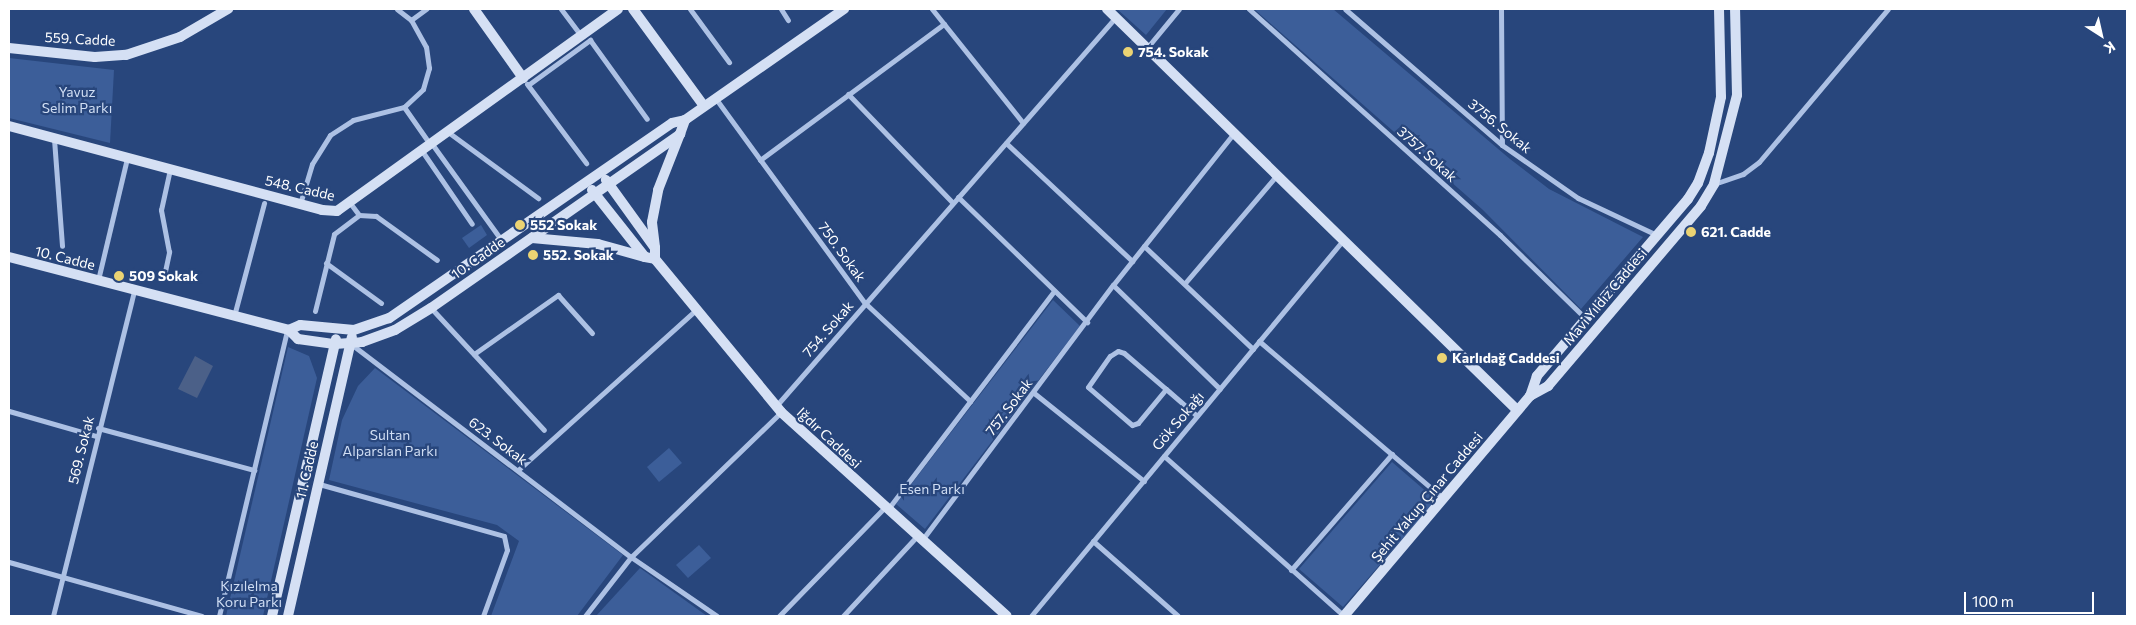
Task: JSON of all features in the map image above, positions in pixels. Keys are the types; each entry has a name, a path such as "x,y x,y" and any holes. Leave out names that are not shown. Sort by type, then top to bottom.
{"main road":[{"name":"559. Cadde","path":"9,48 95,57 126,55 180,37 228,9"},
{"path":"474,9 525,81"},
{"name":"548. Cadde","path":"9,126 330,212 350,203 422,151 429,142 448,132 525,81 618,9"},
{"path":"633,9 704,106"},
{"name":"10. Cadde","path":"288,330 300,325 338,331 354,330 377,324 404,310 672,123 686,120 844,9"},
{"path":"1107,9 1517,410"},
{"name":"Mavi Yıldız Caddesi","path":"1530,396 1537,376 1688,199 1709,153 1722,87 1719,9"},
{"name":"Mavi Yıldız Caddesi","path":"1530,396 1548,386 1701,206 1714,184 1723,156 1737,95 1735,9"},
{"name":"10. Cadde","path":"9,257 288,330 298,339 334,344 350,344 387,334 431,308 680,134 686,120"},
{"path":"532,238 598,244 650,258 655,248 652,222 658,190 680,134"},
{"path":"1709,153 1723,156"},
{"path":"601,173 655,248"},
{"name":"Iğdır Caddesi","path":"587,183 779,409 1007,616"},
{"name":"11. Cadde","path":"288,616 354,330"},
{"name":"11. Cadde","path":"272,616 338,331"},
{"name":"Şehit Yakup Çınar Caddesi","path":"1344,616 1530,396"}],"street":[{"path":"300,204 312,164 330,136 353,120 404,107 423,88 429,68 426,47 411,20 396,9"},
{"path":"411,20 426,9"},
{"path":"561,9 581,36"},
{"path":"690,9 729,62"},
{"path":"781,9 788,20"},
{"path":"932,9 1023,122"},
{"path":"1146,49 1179,9"},
{"name":"3757. Sokak","path":"1250,9 1500,235 1586,319"},
{"name":"3756. Sokak","path":"1345,9 1502,144 1578,198 1657,235"},
{"path":"1501,9 1502,144"},
{"path":"1714,184 1743,174 1759,162 1888,9"},
{"name":"754. Sokak","path":"585,616 631,557 779,409 865,303 1115,18"},
{"path":"760,160 944,24"},
{"path":"586,163 525,81 590,40 647,119"},
{"path":"848,94 953,203"},
{"name":"750. Sokak","path":"716,99 865,303 970,402"},
{"path":"404,107 503,242"},
{"path":"448,132 538,198"},
{"name":"757. Sokak","path":"843,616 919,538 1034,393 1113,285 1233,134"},
{"path":"54,138 62,246"},
{"path":"1006,143 1132,261"},
{"path":"422,151 472,224"},
{"path":"98,280 127,158"},
{"path":"164,276 169,252 161,210 170,169"},
{"path":"1185,283 1276,176"},
{"path":"958,197 1087,322"},
{"path":"350,203 359,215"},
{"path":"234,316 264,204"},
{"path":"315,311 334,234 359,215 376,216 437,260"},
{"name":"Gök Sokağı","path":"1031,616 1343,240"},
{"path":"1144,246 1253,349"},
{"path":"326,263 381,303"},
{"path":"1113,285 1220,389"},
{"name":"569. Sokak","path":"53,616 96,436 134,290"},
{"path":"779,616 886,508 970,402 1054,291"},
{"path":"474,354 558,295 592,333"},
{"path":"431,308 544,430"},
{"path":"518,470 696,310"},
{"path":"219,616 288,330"},
{"path":"1259,341 1444,499"},
{"name":"623. Sokak","path":"350,344 631,557 717,616"},
{"path":"1166,390 1138,423 1132,425 1088,387 1105,361 1118,351 1166,390 1197,416"},
{"path":"1034,393 1144,481"},
{"path":"9,411 96,436"},
{"path":"98,428 254,470"},
{"path":"1291,570 1392,454"},
{"path":"1164,456 1344,616"},
{"path":"318,484 504,536 507,550 483,616"},
{"path":"1094,541 1178,616"},
{"path":"9,562 202,616"}],"green space":[{"path":"1117,9 1167,9 1146,35"},
{"path":"1254,9 1333,9 1510,159 1549,189 1643,237 1581,309 1483,210"},
{"name":"Yavuz Selim Parkı","path":"9,58 114,70 110,143 9,118"},
{"path":"481,225 487,235 469,248 462,238"},
{"name":"Esen Parkı","path":"1053,300 1080,326 925,529 896,504"},
{"name":"Kızılelma Koru Parkı","path":"288,347 309,356 317,378 263,616 226,616"},
{"name":"Sultan Alparslan Parkı","path":"375,368 623,555 577,616 491,616 519,541 497,525 329,480 342,420 358,386"},
{"path":"669,448 682,463 659,482 647,467"},
{"path":"1392,462 1436,500 1343,607 1299,569"},
{"path":"699,545 711,558 688,578 676,565"},
{"path":"640,568 707,616 596,616"}],"shaded area":[{"path":"195,356 213,366 197,398 178,389"}],"place":[{"name":"754. Sokak","path":"1128,52"},
{"name":"552 Sokak","path":"520,225"},
{"name":"621. Cadde","path":"1691,232"},
{"name":"552. Sokak","path":"533,255"},
{"name":"509 Sokak","path":"119,276"},
{"name":"Karlıdağ Caddesi","path":"1442,358"}]}
